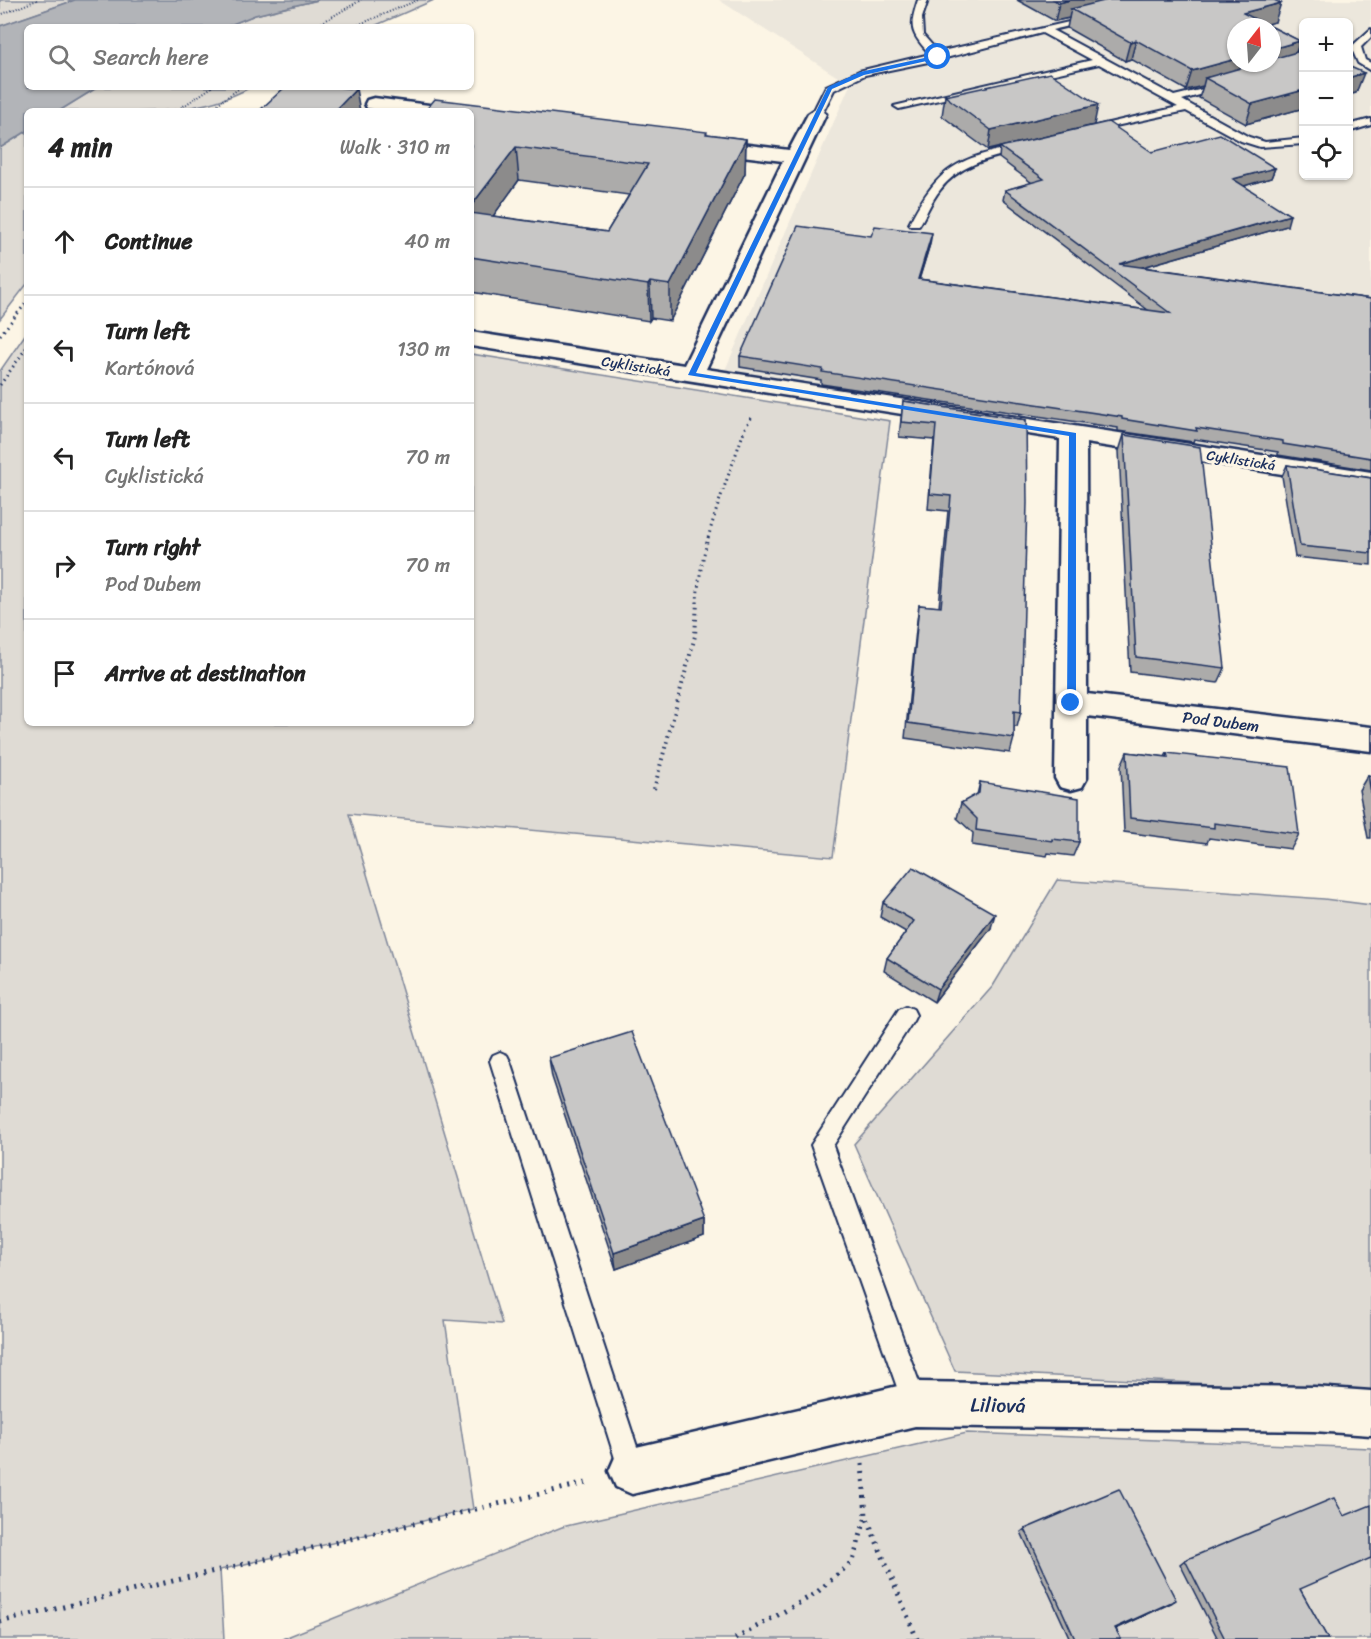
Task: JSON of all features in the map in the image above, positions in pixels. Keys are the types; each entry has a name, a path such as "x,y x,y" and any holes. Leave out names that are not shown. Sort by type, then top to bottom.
{"street":[{"path":"374,104 405,108"},
{"path":"692,375 817,114"},
{"path":"679,142 795,157"},
{"name":"Cyklistická","path":"474,339 795,392 1371,480"},
{"path":"1071,778 1073,434"},
{"name":"Pod Dubem","path":"1071,703 1371,739"},
{"name":"Liliová","path":"632,1472 915,1404 1314,1409 1371,1413"}],"lane":[{"path":"923,0 917,18 918,36 938,57"},
{"path":"817,114 830,88 862,74 1098,16"},
{"path":"1044,30 1245,140 1264,145 1299,142"},
{"path":"1353,48 1371,32"},
{"path":"1353,50 1361,61 1371,68"},
{"path":"899,106 1099,61"},
{"path":"1172,100 1238,81"},
{"path":"1083,132 1186,108"},
{"path":"1353,127 1371,122"},
{"path":"915,224 929,192 957,166 981,157 1038,143"},
{"path":"906,1015 822,1145 915,1404"},
{"path":"500,1061 632,1472"}],"path":[{"path":"0,15 37,0"},
{"path":"319,24 361,0"},
{"path":"360,24 418,0"},
{"path":"180,108 208,90"},
{"path":"212,108 237,90"},
{"path":"0,335 24,306"},
{"path":"0,385 24,351"},
{"path":"654,789 695,636 698,584 711,528 745,428 767,403 795,392"},
{"path":"858,1418 866,1516 888,1565 916,1639"},
{"path":"0,1622 632,1472"},
{"path":"735,1639 815,1594 853,1561 866,1516"}],"shaded area":[{"path":"0,0 75,0 0,26"},
{"path":"75,0 318,0 255,15 232,24 24,24 24,90 93,90 64,108 24,108 24,133 0,148 0,26"},
{"path":"318,0 434,0 379,24 232,24 255,15"},
{"path":"719,0 1371,0 1371,473 722,377 850,85"},
{"path":"93,90 244,90 229,97 187,108 64,108"},
{"path":"24,133 24,288 0,319 0,148"},
{"path":"24,336 24,726 474,726 474,354 890,421 833,857 349,814 502,1324 445,1320 473,1509 220,1570 224,1639 0,1639 0,371"},
{"path":"1057,880 1324,899 1371,905 1371,1392 955,1371 854,1144 993,986"},
{"path":"967,1433 1371,1448 1371,1639 282,1639 562,1527"}],"building":[{"path":"1054,0 1070,0 1059,3"},
{"path":"1108,0 1274,0 1281,3 1243,13 1253,18 1227,18 1227,61 1192,71 1136,40 1130,42 1071,9"},
{"path":"1281,32 1299,40 1281,46"},
{"path":"1299,51 1299,91 1252,104 1205,78 1227,72 1281,72 1281,56"},
{"path":"1353,68 1364,73 1353,76"},
{"path":"1050,73 1098,105 991,130 945,96"},
{"path":"282,90 355,90 338,108 262,108"},
{"path":"435,99 707,132 706,134 746,139 670,285 650,282 648,285 474,257 474,213 607,232 648,164 516,147 474,202 474,108 428,108"},
{"path":"1108,122 1152,152 1220,134 1275,168 1233,179 1290,215 1119,264 1371,299 1371,458 1283,444 1283,441 1196,428 1197,431 1122,419 1122,417 822,372 823,369 740,356 798,226 871,236 875,226 932,233 918,279 1170,313 1005,190 1044,179 1000,147"},
{"path":"903,401 1026,420 1027,503 1021,712 1014,711 1014,738 908,723 919,605 941,607 951,496 930,494 936,425 901,422"},
{"path":"1124,435 1200,447 1225,668 1136,657"},
{"path":"1287,465 1371,478 1371,553 1300,546"},
{"path":"1127,752 1168,757 1167,753 1290,767 1299,834 1214,823 1214,828 1130,818"},
{"path":"1368,775 1371,776 1371,793"},
{"path":"980,782 1079,798 1079,842 1052,839 1052,841 976,830 977,819 961,803 979,793"},
{"path":"913,867 995,914 938,989 887,958 914,921 883,903"},
{"path":"632,1032 704,1221 614,1253 549,1058"},
{"path":"1119,1489 1176,1600 1115,1628 1121,1639 1075,1639 1025,1529"},
{"path":"1334,1498 1344,1516 1371,1505 1371,1558 1300,1589 1328,1639 1225,1639 1185,1560"}],"route":[{"path":"938,57 862,74 830,88 692,375 1073,434 1071,703"}]}
